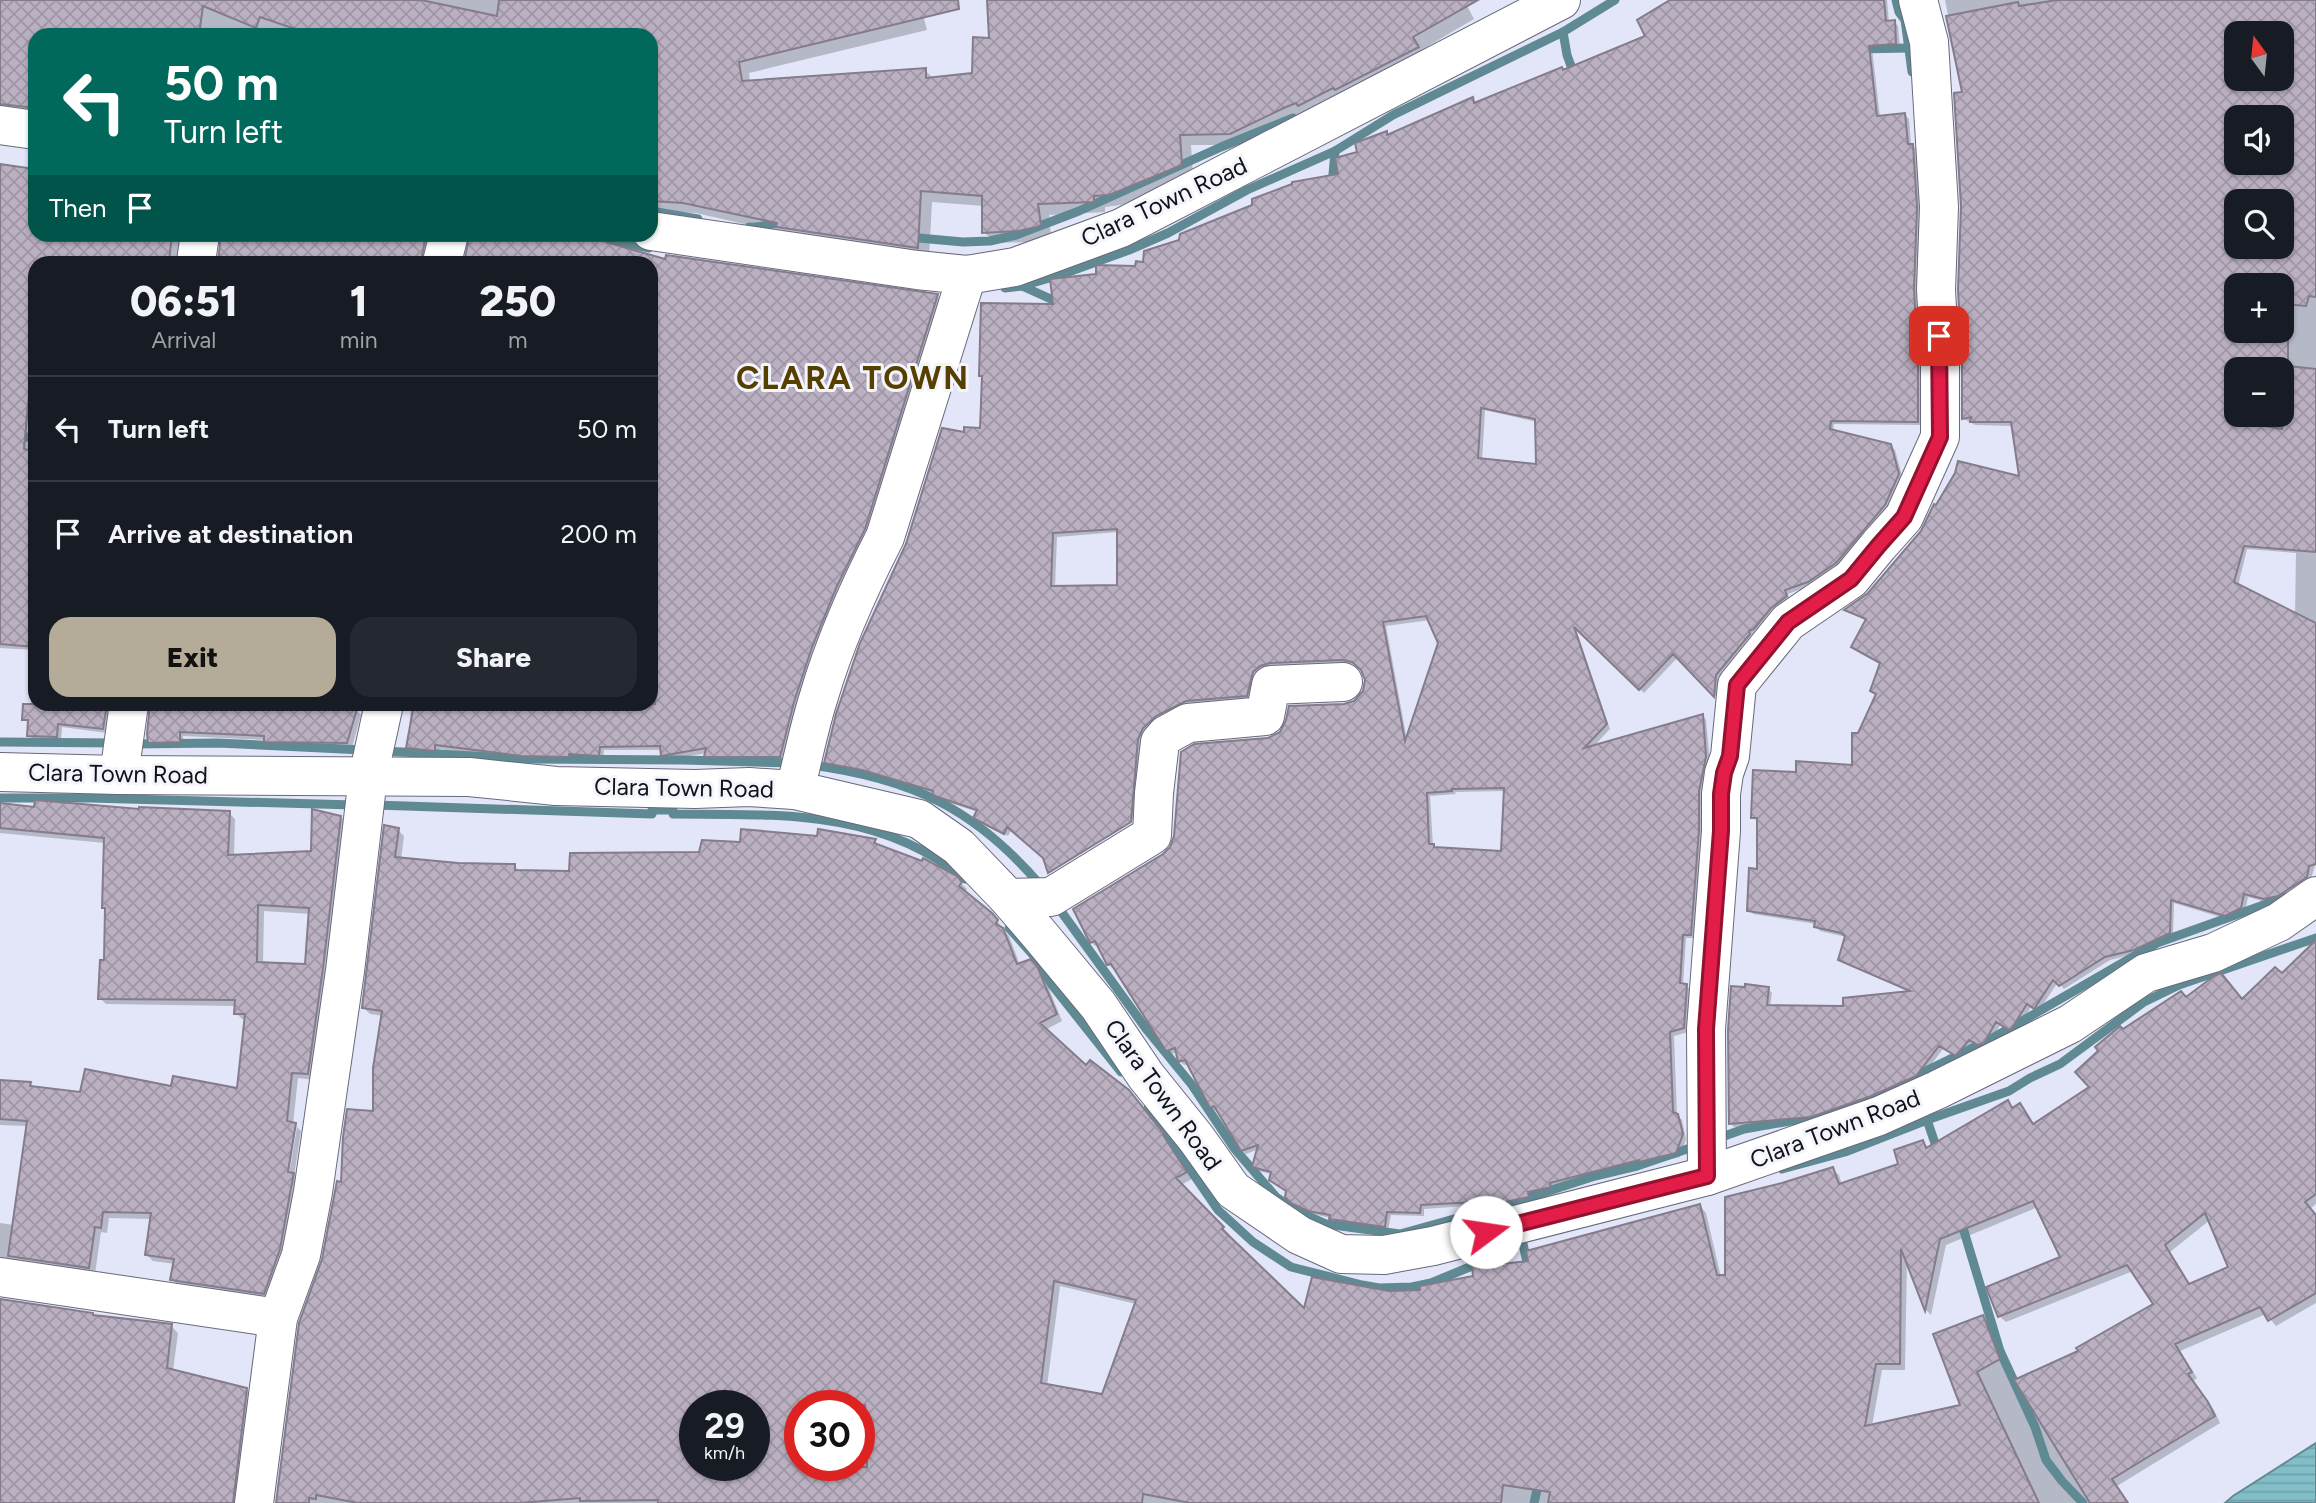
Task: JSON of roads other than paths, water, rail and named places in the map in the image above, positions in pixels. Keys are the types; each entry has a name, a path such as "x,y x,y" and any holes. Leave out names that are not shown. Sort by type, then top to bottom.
{"street":[{"name":"Clara Town Road","path":"658,232 967,275 1015,267 1121,228 1561,0"},
{"path":"1707,1176 1706,1029 1721,831 1721,794 1730,756 1737,685 1788,622 1851,579 1904,517 1940,437 1940,359 1936,290 1938,194 1929,42 1918,0"},
{"path":"0,125 28,129"},
{"path":"795,790 818,696 868,570 885,537 967,275"},
{"path":"1008,898 1051,897 1152,835 1160,742 1166,735 1188,723 1265,716 1271,685 1343,682"},
{"path":"120,770 128,711"},
{"path":"254,1503 278,1318 301,1255 313,1192 345,971 368,776 382,711"},
{"name":"Clara Town Road","path":"0,772 120,770 469,777 556,786 695,789 749,786 795,790 919,819 959,847 1008,898 1098,1005 1146,1076 1233,1190 1299,1235 1341,1254 1384,1255 1433,1246 1707,1176 1879,1116 2070,1024 2146,973 2213,953 2279,922 2316,896"},
{"path":"0,1277 278,1318"}],"waterway":[{"path":"1005,288 1063,274 1168,233 1247,190 1335,151 1393,115 1563,32 1615,0"},
{"path":"1896,0 1899,12 1905,20 1912,72"},
{"path":"1563,32 1575,77"},
{"path":"1858,49 1909,48"},
{"path":"908,237 963,242 990,241 1016,235 1079,211 1293,118"},
{"path":"1332,186 1335,151"},
{"path":"658,212 698,219"},
{"path":"749,227 787,222"},
{"path":"622,242 649,248"},
{"path":"1022,286 1053,300 1063,301"},
{"path":"0,434 28,437"},
{"path":"0,742 115,743"},
{"path":"133,744 218,743 363,750"},
{"path":"384,751 529,759 793,763"},
{"path":"811,765 880,779 939,802 992,837 1042,887"},
{"path":"0,798 355,805"},
{"path":"375,805 652,814 652,810 673,810 673,814 788,816 826,820 862,827 898,839 932,856 965,879"},
{"path":"1716,1139 1744,1129 1813,1117 1871,1098 1991,1039 2157,943 2286,897"},
{"path":"1055,903 1147,1030 1192,1085 1234,1148 1276,1197 1295,1210 1326,1224 1400,1234 1637,1166 1696,1146"},
{"path":"1009,928 1034,956 1052,985 1121,1072"},
{"path":"1782,1169 1845,1152 2009,1091 2060,1064 2144,1002 2179,985 2316,938"},
{"path":"1148,1108 1218,1210 1253,1242 1291,1267 1379,1288 1412,1287 1431,1283 1472,1266 1495,1261 1522,1239"},
{"path":"1927,1120 1938,1152"},
{"path":"1960,1218 2000,1351 2035,1427 2046,1460 2083,1503"},
{"path":"1522,1239 1529,1272"},
{"path":"1534,1503 1539,1481"}],"district":[{"name":"CLARA TOWN","path":"853,378"}]}
